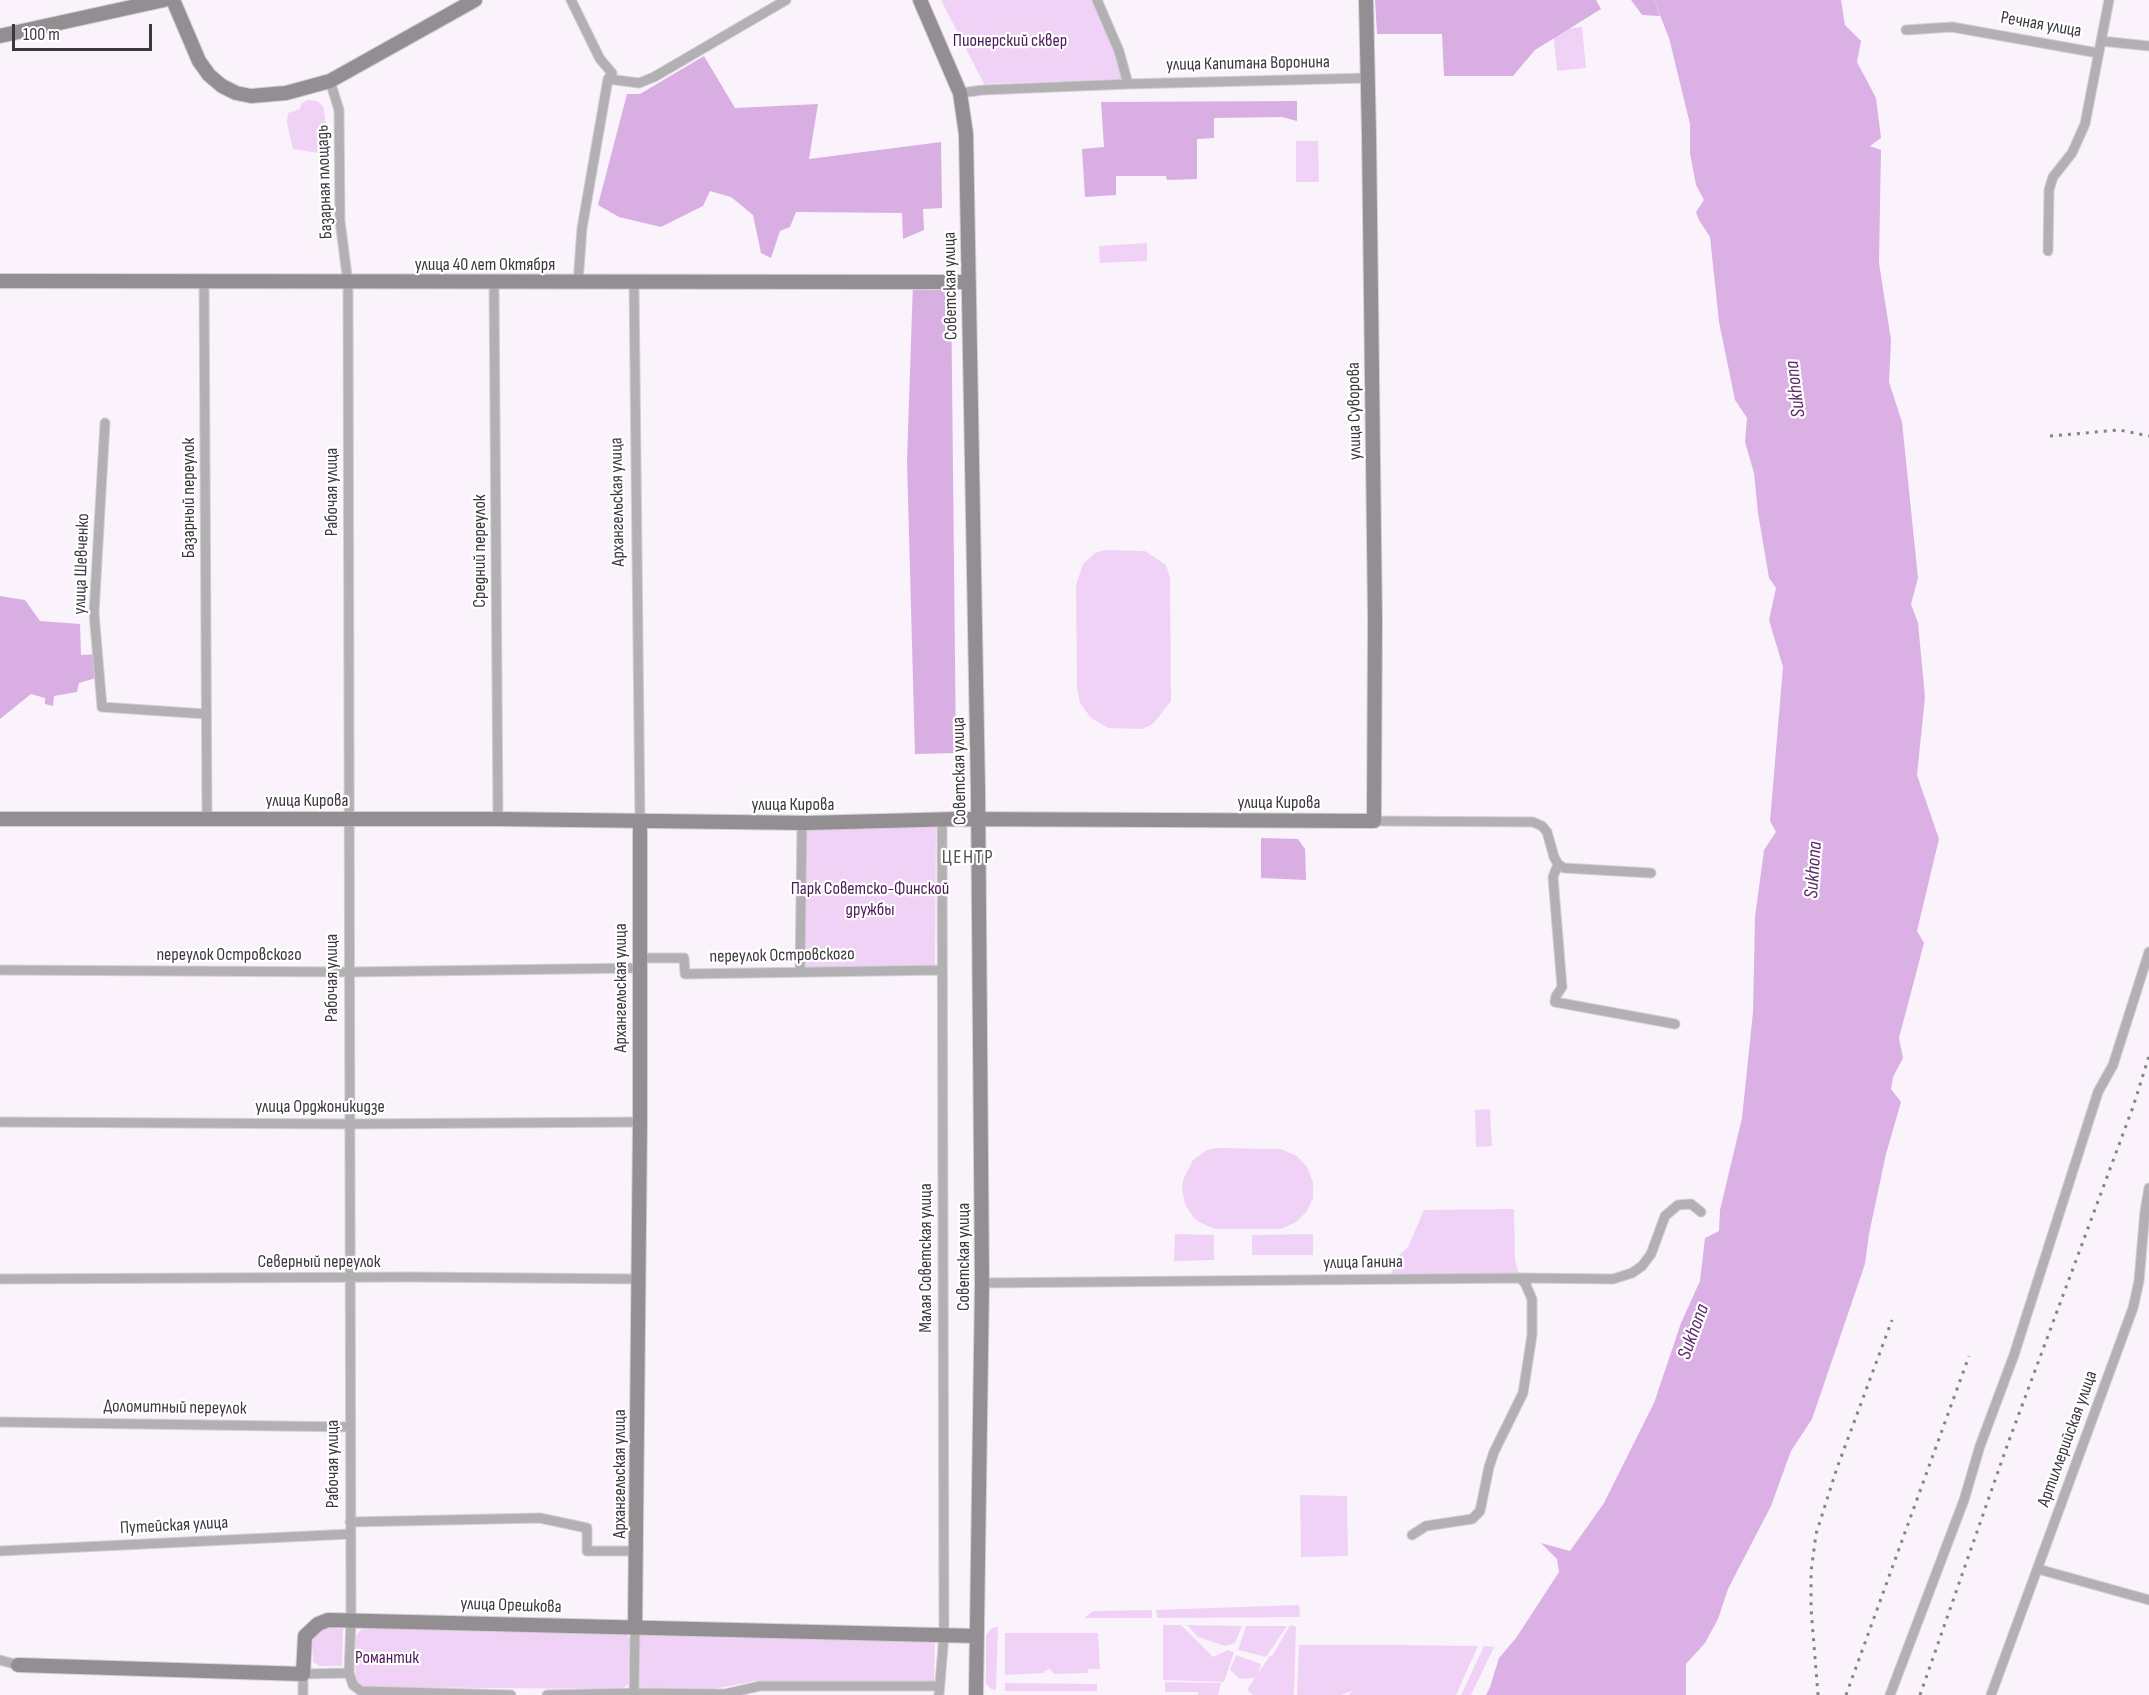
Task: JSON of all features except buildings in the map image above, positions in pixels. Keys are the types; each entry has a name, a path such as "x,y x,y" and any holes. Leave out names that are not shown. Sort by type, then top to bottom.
{"street":[{"path":"0,36 164,0"},
{"path":"173,0 199,61 209,75 222,86 236,93 251,96 286,93 330,81 475,0"},
{"path":"571,0 600,59 612,73 608,79 582,228 578,283"},
{"path":"608,79 639,82 654,77 786,0"},
{"name":"Советская улица","path":"920,0 960,93 966,134 978,819 982,1283 976,1695"},
{"path":"1097,0 1119,51 1128,84"},
{"name":"улица Суворова","path":"1366,0 1375,611 1374,821"},
{"path":"2048,251 2049,190 2053,177 2072,153 2085,124 2109,0"},
{"name":"Речная улица","path":"1906,30 1952,27 2098,53"},
{"path":"2101,41 2149,46"},
{"name":"улица Капитана Воронина","path":"960,93 1128,84 1368,78"},
{"name":"Базарная площадь","path":"330,81 339,110 340,221 348,283"},
{"name":"улица 40 лет Октября","path":"0,282 969,282"},
{"name":"Базарный переулок","path":"204,282 207,818"},
{"name":"Рабочая улица","path":"348,283 351,1620 349,1673"},
{"name":"Средний переулок","path":"494,283 498,819"},
{"name":"Архангельская улица","path":"634,283 640,1122 634,1693"},
{"name":"улица Шевченко","path":"105,423 94,613 102,707 206,714"},
{"name":"улица Кирова","path":"0,819 498,819 802,823 978,819 1533,822 1542,826 1547,832 1558,864"},
{"name":"Малая Советская улица","path":"939,1691 944,1635 942,820"},
{"path":"800,972 802,823"},
{"path":"1651,873 1564,868 1558,864 1552,877 1562,987 1555,1002 1675,1023"},
{"path":"1890,1695 1964,1500 1980,1446 2014,1355 2098,1092 2113,1065 2149,952"},
{"name":"переулок Островского","path":"0,970 349,972 639,963 684,958 685,974 942,970"},
{"name":"улица Орджоникидзе","path":"0,1122 349,1124 640,1122"},
{"name":"Артиллерийская улица","path":"1991,1695 2133,1308 2139,1281 2149,1188"},
{"name":"улица Ганина","path":"982,1283 1613,1279 1623,1277 1642,1266 1651,1254 1665,1216 1678,1205 1691,1204 1701,1212"},
{"path":"1412,1535 1426,1526 1472,1519 1480,1511 1494,1452 1523,1393 1532,1335 1532,1299 1525,1283 1520,1278"},
{"name":"Северный переулок","path":"0,1279 639,1279"},
{"name":"Доломитный переулок","path":"0,1422 349,1427"},
{"path":"350,1522 540,1518 587,1528 587,1551 637,1551"},
{"name":"Путейская улица","path":"0,1551 350,1534"},
{"path":"2038,1569 2149,1600"},
{"name":"улица Орешкова","path":"303,1674 305,1636 311,1629 328,1620 977,1636"},
{"path":"0,1660 18,1665"},
{"path":"0,1665 303,1674 349,1673 353,1685 361,1691 420,1695 511,1695"},
{"path":"303,1674 303,1695"},
{"path":"547,1695 725,1694 760,1686 939,1691"}],"green space":[{"name":"Пионерский сквер","path":"941,0 1094,0 1116,52 1122,79 984,84"},
{"path":"1582,27 1586,68 1557,71 1553,30"},
{"path":"307,100 317,101 323,106 331,155 293,149 287,123 288,113 300,109 301,104"},
{"path":"1296,141 1318,141 1319,182 1296,182"},
{"path":"1147,243 1147,261 1100,263 1099,246"},
{"path":"1105,550 1145,551 1166,565 1170,578 1171,701 1153,724 1142,729 1108,728 1091,718 1080,703 1077,689 1076,585 1083,564 1095,553"},
{"name":"Парк Советско-Финской дружбы","path":"936,825 935,967 802,968 807,829"},
{"path":"1490,1109 1492,1146 1476,1147 1475,1110"},
{"path":"1215,1148 1281,1149 1297,1156 1307,1167 1313,1182 1313,1198 1307,1211 1296,1222 1281,1229 1215,1229 1199,1222 1185,1204 1183,1180 1193,1160 1207,1150"},
{"path":"1514,1209 1515,1260 1520,1278 1389,1279 1398,1256 1408,1247 1424,1210"},
{"path":"1175,1234 1214,1235 1214,1260 1174,1261"},
{"path":"1313,1234 1313,1255 1252,1255 1252,1235"},
{"path":"1300,1495 1347,1496 1348,1556 1301,1557"},
{"path":"1299,1605 1300,1617 1157,1618 1156,1610"},
{"path":"1152,1610 1152,1618 1084,1618 1093,1611"},
{"path":"1163,1625 1181,1625 1213,1657 1228,1650 1234,1652 1224,1682 1163,1680"},
{"path":"1187,1625 1242,1626 1235,1643 1225,1646 1198,1637"},
{"path":"1290,1625 1296,1626 1294,1695 1253,1695 1247,1690 1255,1678 1240,1679 1230,1670 1236,1655 1261,1664 1258,1673 1272,1656"},
{"path":"319,1626 343,1629 342,1666 319,1666 313,1662 312,1633"},
{"path":"1246,1626 1287,1626 1266,1657 1238,1650"},
{"path":"998,1627 996,1690 991,1689 986,1683 986,1635 992,1628"},
{"name":"Романтик","path":"363,1628 626,1634 630,1639 628,1684 622,1689 361,1687 355,1681 356,1635"},
{"path":"1005,1633 1098,1633 1100,1669 1087,1669 1089,1673 1054,1674 1050,1669 1044,1671 1045,1673 1005,1675"},
{"path":"638,1634 935,1641 934,1681 756,1681 713,1689 641,1688 637,1683"},
{"path":"1299,1645 1478,1646 1456,1695 1349,1695 1352,1691 1341,1695 1297,1695"},
{"path":"1484,1646 1494,1647 1471,1695 1461,1695"},
{"path":"1165,1682 1221,1683 1218,1695 1198,1695 1198,1692 1165,1692"},
{"path":"1005,1683 1097,1684 1097,1691 1005,1691"}],"shaded area":[{"path":"1375,0 1596,0 1601,9 1535,50 1513,76 1444,76 1442,34 1377,34"},
{"path":"1631,0 1654,0 1660,16 1642,15"},
{"path":"704,56 735,108 818,104 809,159 941,142 942,208 923,209 924,230 903,239 902,213 796,212 790,227 780,231 771,258 761,253 753,215 731,197 710,191 703,206 661,227 619,217 598,205 627,94 640,94"},
{"path":"1297,101 1297,121 1282,117 1214,118 1214,138 1197,139 1197,179 1167,180 1166,176 1116,176 1116,195 1085,197 1082,149 1104,147 1101,102"},
{"path":"913,282 951,282 956,753 915,754 907,461"},
{"path":"0,596 25,600 40,621 80,624 81,655 96,654 96,678 79,683 77,692 54,696 53,706 45,704 45,698 31,694 0,719"},
{"path":"1261,838 1298,839 1305,849 1306,880 1261,878"}],"water":[{"name":"Sukhona","path":"1654,0 1841,0 1845,25 1861,41 1857,62 1876,98 1881,138 1870,146 1881,150 1879,263 1891,340 1889,382 1902,422 1918,578 1911,604 1918,623 1925,697 1917,775 1939,839 1917,931 1924,943 1899,1038 1903,1058 1893,1077 1891,1089 1901,1102 1886,1154 1865,1264 1812,1419 1791,1451 1771,1506 1728,1589 1718,1619 1705,1643 1686,1664 1686,1695 1486,1695 1499,1658 1516,1638 1559,1572 1557,1559 1541,1543 1570,1551 1604,1503 1654,1403 1681,1323 1700,1281 1705,1238 1719,1231 1720,1210 1742,1118 1753,1012 1755,917 1764,850 1776,832 1770,821 1783,667 1769,620 1776,588 1769,578 1754,473 1745,442 1747,418 1735,400 1719,322 1710,237 1696,212 1704,200 1696,185 1690,153 1690,124 1669,38"}],"railway":[{"path":"2050,436 2119,430 2149,436"},
{"path":"1920,1695 2007,1446 2133,1107 2149,1056"},
{"path":"1818,1695 1811,1608 1811,1572 1816,1534 1837,1468 1892,1320"},
{"path":"1846,1695 1969,1356"}],"district":[{"name":"ЦЕНТР","path":"968,858"}]}
